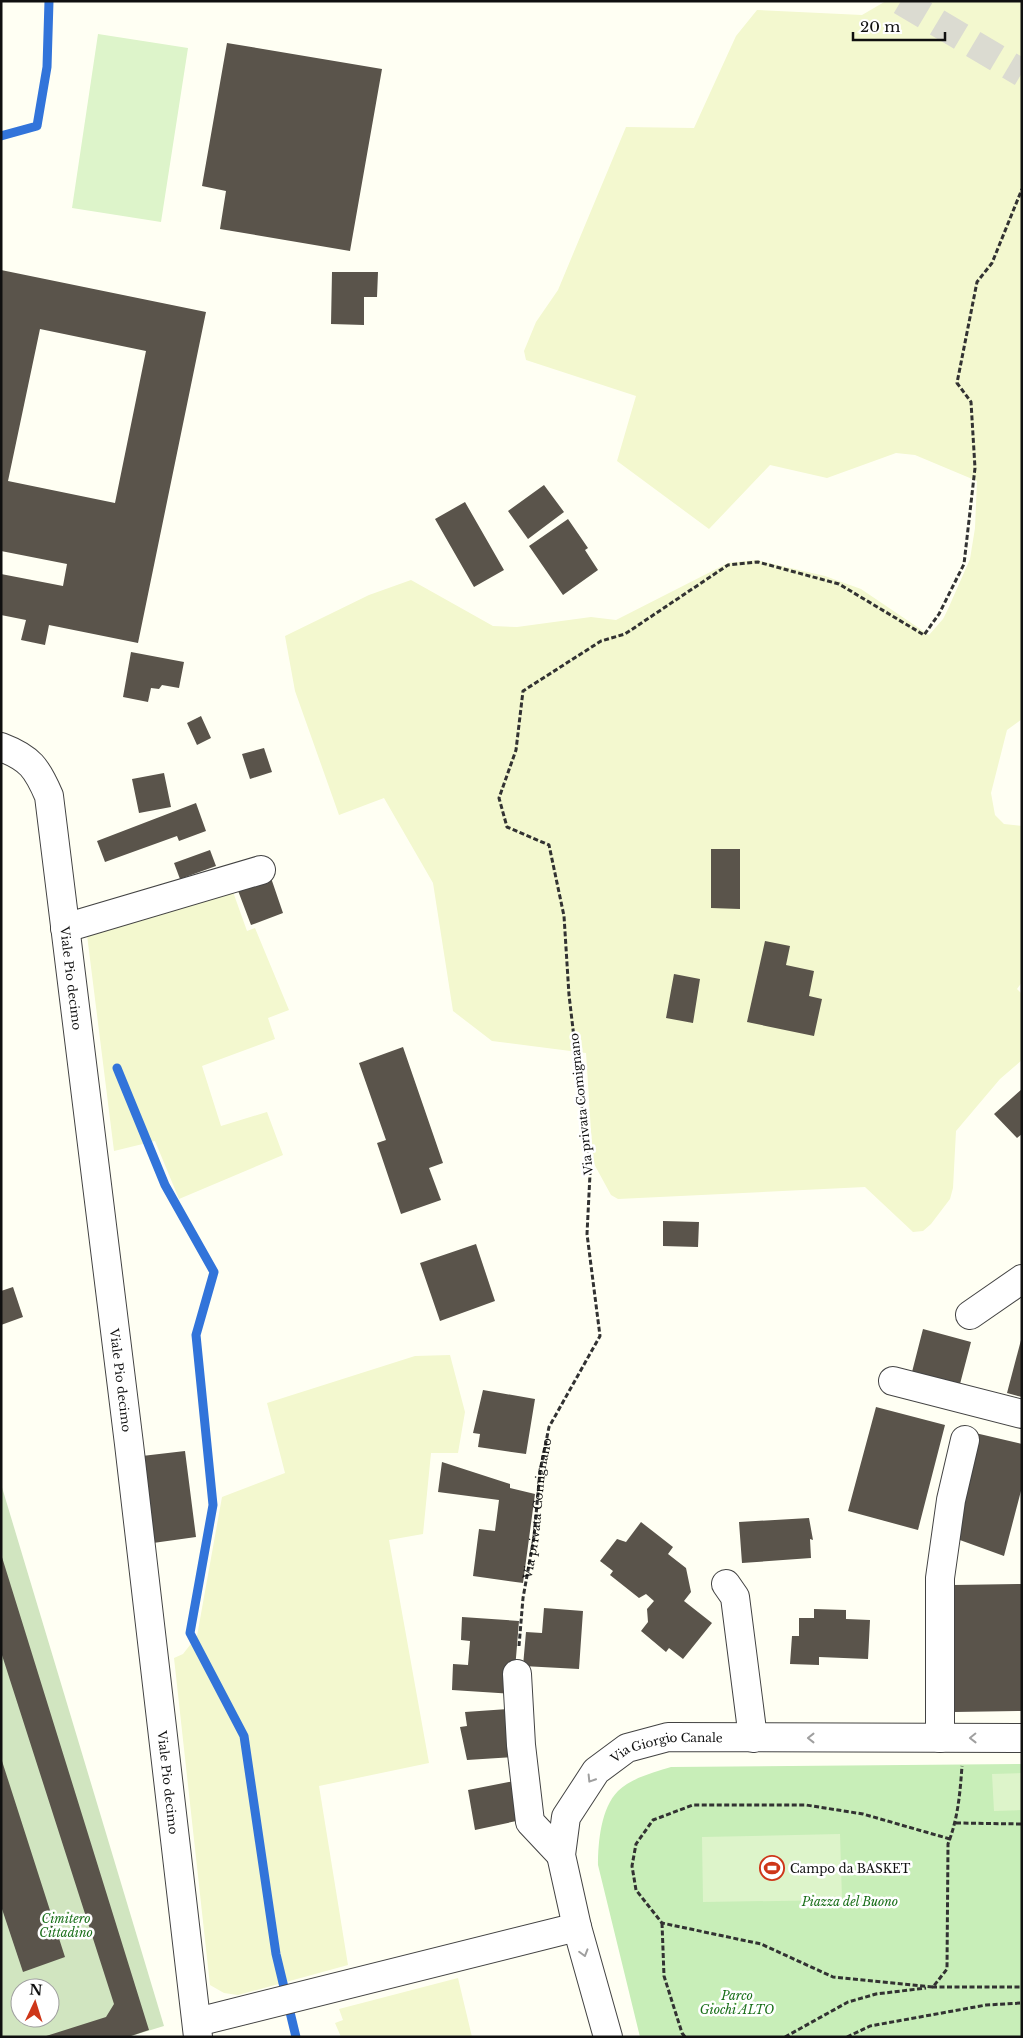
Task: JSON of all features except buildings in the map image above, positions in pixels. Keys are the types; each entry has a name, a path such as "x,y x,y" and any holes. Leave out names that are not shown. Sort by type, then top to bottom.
{"street":[{"name":"Viale Pio decimo","path":"1,747 20,754 40,774 49,796 195,2032"},
{"path":"65,928 261,870"},
{"path":"970,1315 1022,1280"},
{"path":"893,1381 1022,1414"},
{"path":"951,1738 940,1578 950,1500 965,1440"},
{"path":"726,1584 735,1597 753,1738"},
{"path":"517,1674 521,1745 530,1822 562,1855"},
{"name":"Via Giorgio Canale","path":"608,2037 576,1927 562,1855 566,1817 596,1771 627,1748 668,1737 1022,1738"},
{"path":"195,2032 243,2011 576,1927"}],"path":[{"name":"Via privata Comignano","path":"517,1674 523,1598 534,1537 540,1471 549,1427 600,1336 587,1234 590,1174 569,995 564,916 549,845 507,827 499,798 516,750 523,691 601,642 625,634 728,565 758,562 839,584 924,636 939,614 964,564 975,468 971,402 957,383 977,282 992,263 1022,189"},
{"path":"785,2037 848,2002 876,1994 932,1987 947,1969 948,1844 956,1823 960,1797 951,1738"},
{"path":"685,2037 682,2033 664,1976 662,1923 636,1890 632,1866 636,1844 653,1820 693,1805 806,1804 863,1814 950,1840"},
{"path":"956,1823 1022,1824"},
{"path":"662,1923 761,1944 833,1978 951,1988 1022,1986"},
{"path":"847,2037 870,2026 986,2005 1022,2004"}],"green space":[{"path":"886,1 1022,1 1022,719 1007,730 991,793 995,815 1004,824 1022,826 1022,982 1017,989 1022,994 1022,1060 1000,1079 956,1131 953,1188 950,1199 931,1224 923,1231 913,1232 865,1187 618,1199 611,1195 593,1162 586,1053 492,1041 453,1011 433,883 384,798 339,815 295,691 285,636 369,595 411,580 493,626 517,627 591,617 616,620 728,563 756,560 825,576 861,589 929,635 943,619 970,559 975,528 977,481 915,455 896,453 827,478 770,465 709,529 617,461 636,396 526,360 524,351 536,322 558,290 626,127 694,128 736,36 757,10 862,15"},
{"path":"98,34 188,48 161,222 72,208"},
{"path":"232,889 247,931 255,928 289,1010 268,1018 275,1039 202,1066 221,1126 267,1112 283,1155 179,1199 155,1141 114,1151 87,935"},
{"path":"450,1355 465,1412 458,1453 431,1453 423,1534 389,1540 429,1763 319,1786 348,1965 238,1995 224,1993 210,1985 174,1658 183,1654 197,1636 222,1497 285,1473 267,1403 415,1356"},
{"name":"Cimitero Cittadino","path":"1,1484 164,2026 128,2037 1,2037"},
{"name":"Piazza del Buono","path":"1022,1764 1022,2037 640,2037 598,1865 600,1836 604,1816 612,1798 623,1786 643,1776 671,1767"},
{"path":"1022,1773 1022,1810 994,1811 992,1774"},
{"name":"Campo da BASKET","path":"840,1834 842,1900 703,1902 702,1837"},
{"path":"458,1978 472,2037 341,2037 335,2023 343,2020 339,2009"}],"waterway":[{"path":"1,136 37,126 47,67 49,1"},
{"path":"117,1068 165,1185 214,1272 196,1335 213,1505 190,1633 244,1736 276,1954 296,2037"}],"tunnel":[{"path":"901,1 1022,73"}],"place":[{"name":"Campo da BASKET","path":"772,1868"}],"park label":[{"name":"Parco Giochi ALTO","path":"737,2002"}]}
